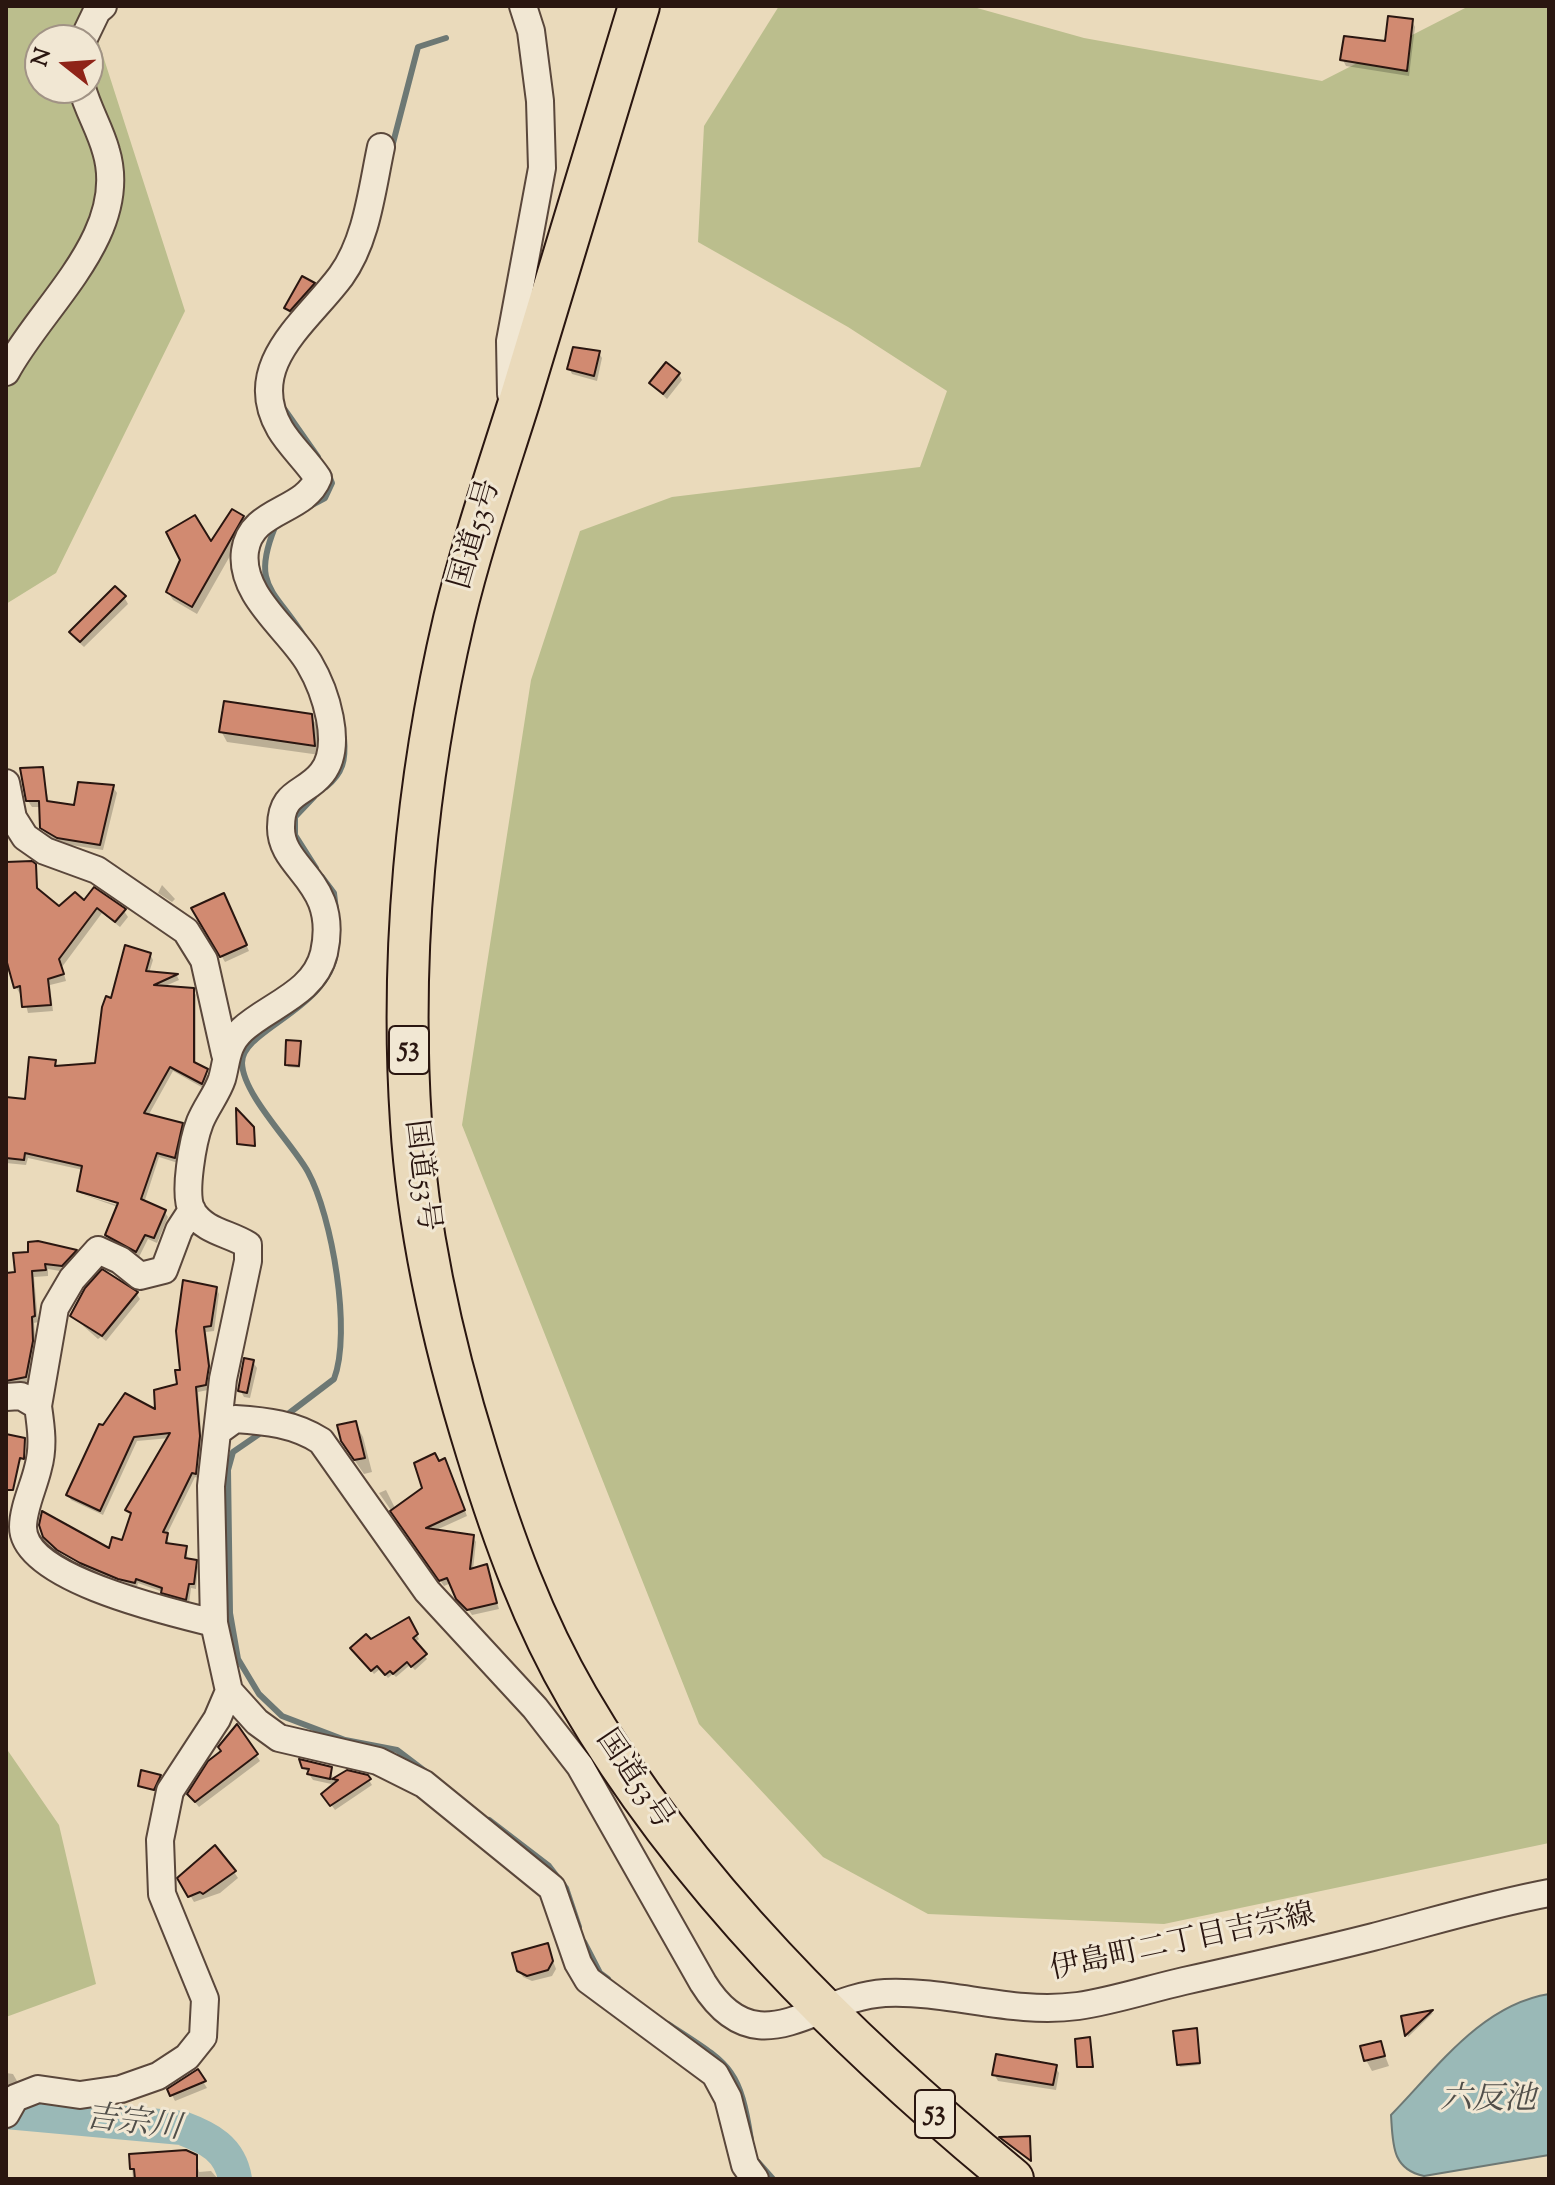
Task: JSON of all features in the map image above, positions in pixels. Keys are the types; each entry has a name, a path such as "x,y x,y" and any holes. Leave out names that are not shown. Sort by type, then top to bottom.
{"highway":[{"name":"国道53号","path":"639,6 454,621 431,745 416,870 409,1004 410,1110 431,1267 463,1407 490,1497 519,1578 576,1694 671,1838 711,1888 862,2044 941,2119 1013,2179"}],"street":[{"path":"92,24 103,6"},
{"path":"512,424 510,341 542,168 540,101 531,31 523,6"},
{"path":"6,372 90,246 105,215 110,179 107,151 88,104"},
{"path":"225,1054 242,1030 283,1005 307,982 323,956 328,919 322,897 280,832 281,812 291,795 322,774 329,758 332,740 326,704 310,665 250,584 245,566 246,547 259,521 313,490 318,478 281,430 272,412 268,390 271,369 281,347 342,275 359,243 381,147"},
{"path":"6,783 13,818 25,837 45,851 97,870 186,931 204,960 225,1054 222,1080 200,1123 187,1188 192,1210 211,1230 248,1245 248,1261 223,1379 211,1486 214,1623 229,1691 257,1722 279,1738 378,1761 424,1784 552,1888 578,1963 588,1980 715,2074 728,2098 745,2165 755,2179"},
{"path":"192,1210 179,1230 164,1270 140,1276 120,1260 98,1250 72,1279 55,1308 38,1406 43,1433 39,1464 22,1525 28,1544 40,1557 76,1580 139,1603 214,1623"},
{"path":"6,1397 21,1396 38,1406"},
{"name":"伊島町二丁目吉宗線","path":"217,1432 235,1419 253,1420 302,1429 321,1441 427,1591 535,1708 580,1766 716,2003 731,2016 752,2023 778,2025 803,2020 858,1995 888,1993 992,2006 1078,2006 1549,1893"},
{"path":"9,2108 15,2098 38,2089 80,2095 121,2089 158,2076 187,2057 203,2037 205,1999 162,1894 160,1840 170,1791 217,1719 229,1691"}],"green space":[{"path":"6,6 87,6 93,24 24,24 24,104 104,104 104,59 185,311 56,573 6,604"},
{"path":"779,6 970,6 1084,38 1322,81 1469,6 1549,6 1549,1843 1164,1924 928,1914 823,1857 699,1724 462,1125 531,680 580,531 672,497 920,467 947,391 848,327 698,242 704,126"},
{"path":"6,1748 59,1825 96,1984 6,2017"}],"water":[{"name":"六反池","path":"1549,1994 1549,2155 1424,2176 1405,2167 1396,2153 1391,2115 1443,2059 1481,2025 1525,2000"}],"building":[{"path":"1388,16 1413,19 1407,71 1340,60 1344,36 1385,41"},
{"path":"302,276 315,283 290,311 284,308"},
{"path":"573,347 600,351 594,376 567,369"},
{"path":"666,362 680,373 663,394 649,383"},
{"path":"232,509 244,516 192,607 166,592 180,560 166,532 195,515 211,541"},
{"path":"115,586 126,596 80,642 69,632"},
{"path":"224,701 312,714 315,746 219,732"},
{"path":"43,767 47,801 74,805 78,782 114,785 100,845 57,838 40,828 39,801 26,801 20,768"},
{"path":"32,861 36,864 37,888 59,906 75,892 84,900 94,887 126,909 115,922 97,908 59,959 64,974 48,979 51,1005 22,1007 20,986 14,988 6,959 6,862"},
{"path":"224,893 247,945 220,957 191,908"},
{"path":"125,945 151,953 146,971 178,974 154,985 194,988 194,1062 208,1069 202,1084 170,1067 144,1113 183,1123 175,1158 157,1153 141,1199 166,1210 154,1238 145,1235 136,1252 105,1235 118,1203 77,1191 82,1166 25,1153 24,1160 6,1158 6,1097 25,1099 29,1057 56,1060 55,1066 95,1063 102,1007 106,996 111,998"},
{"path":"286,1040 301,1041 299,1066 285,1065"},
{"path":"236,1108 254,1127 255,1146 237,1144"},
{"path":"38,1241 77,1250 62,1266 45,1264 46,1270 32,1271 35,1316 32,1317 33,1341 26,1377 6,1381 6,1273 15,1272 13,1253 28,1252 28,1242"},
{"path":"102,1269 138,1292 102,1336 70,1316 85,1288"},
{"path":"183,1280 217,1287 211,1326 204,1327 209,1366 206,1385 196,1387 200,1436 196,1474 192,1473 163,1532 168,1533 166,1543 187,1546 185,1558 197,1560 194,1584 189,1584 186,1600 161,1593 162,1588 136,1579 135,1583 118,1579 80,1563 57,1550 43,1537 39,1525 42,1511 109,1548 112,1537 122,1540 131,1513 125,1510 170,1433 134,1437 100,1511 66,1495 99,1424 103,1425 125,1393 155,1409 154,1390 177,1384 175,1370 180,1370 176,1331"},
{"path":"244,1358 254,1360 247,1393 238,1391"},
{"path":"356,1421 365,1458 354,1460 341,1441 337,1425"},
{"path":"6,1434 25,1438 24,1459 20,1458 13,1490 6,1490"},
{"path":"435,1453 439,1461 445,1458 465,1510 426,1528 474,1535 470,1569 487,1564 497,1603 467,1610 456,1599 447,1578 439,1581 390,1511 422,1488 414,1463"},
{"path":"409,1617 418,1634 413,1638 427,1654 411,1667 407,1662 393,1674 390,1671 385,1675 377,1666 371,1671 350,1648 366,1634 371,1639"},
{"path":"237,1724 258,1754 195,1802 187,1794 208,1761 221,1751 218,1747"},
{"path":"299,1759 332,1767 330,1779 307,1774 309,1769 302,1768"},
{"path":"141,1770 161,1775 154,1790 138,1786"},
{"path":"347,1770 368,1775 371,1779 330,1806 321,1794 338,1780 332,1779"},
{"path":"215,1845 236,1871 203,1894 200,1892 188,1897 177,1878"},
{"path":"548,1943 553,1961 548,1970 527,1976 517,1971 512,1953"},
{"path":"1433,2010 1406,2035 1405,2036 1401,2016"},
{"path":"1197,2028 1200,2063 1177,2065 1173,2031"},
{"path":"1090,2037 1093,2067 1077,2067 1075,2039"},
{"path":"1381,2041 1385,2056 1364,2061 1360,2046"},
{"path":"996,2054 1057,2065 1053,2085 992,2075"},
{"path":"198,2069 206,2081 170,2096 167,2089"},
{"path":"1030,2136 1031,2161 999,2137"},
{"path":"186,2150 197,2155 197,2179 135,2179 134,2169 130,2169 129,2154"}],"waterway":[{"path":"392,147 418,47 446,38"},
{"path":"285,410 318,457"},
{"path":"310,506 325,498 332,483 328,473"},
{"path":"280,524 275,527 268,547 266,575 275,596 304,636"},
{"path":"326,787 342,766 344,738"},
{"path":"314,797 295,817 295,835 316,868"},
{"path":"322,877 334,893 336,910"},
{"path":"284,1417 334,1379 341,1333 337,1274 325,1216 308,1172 259,1104 244,1076 242,1063 245,1051 255,1040 318,989 330,972 336,952"},
{"path":"265,1430 233,1452 228,1470 230,1613 238,1659 259,1694 282,1716 345,1740 397,1750 426,1772"},
{"path":"489,1820 549,1866 566,1888 579,1927"},
{"path":"584,1942 600,1973 608,1979"},
{"path":"668,2024 728,2069 742,2096 751,2140"},
{"name":"吉宗川","path":"6,2112 182,2128 217,2146 228,2160 235,2179"},
{"path":"758,2162 773,2179"}]}
